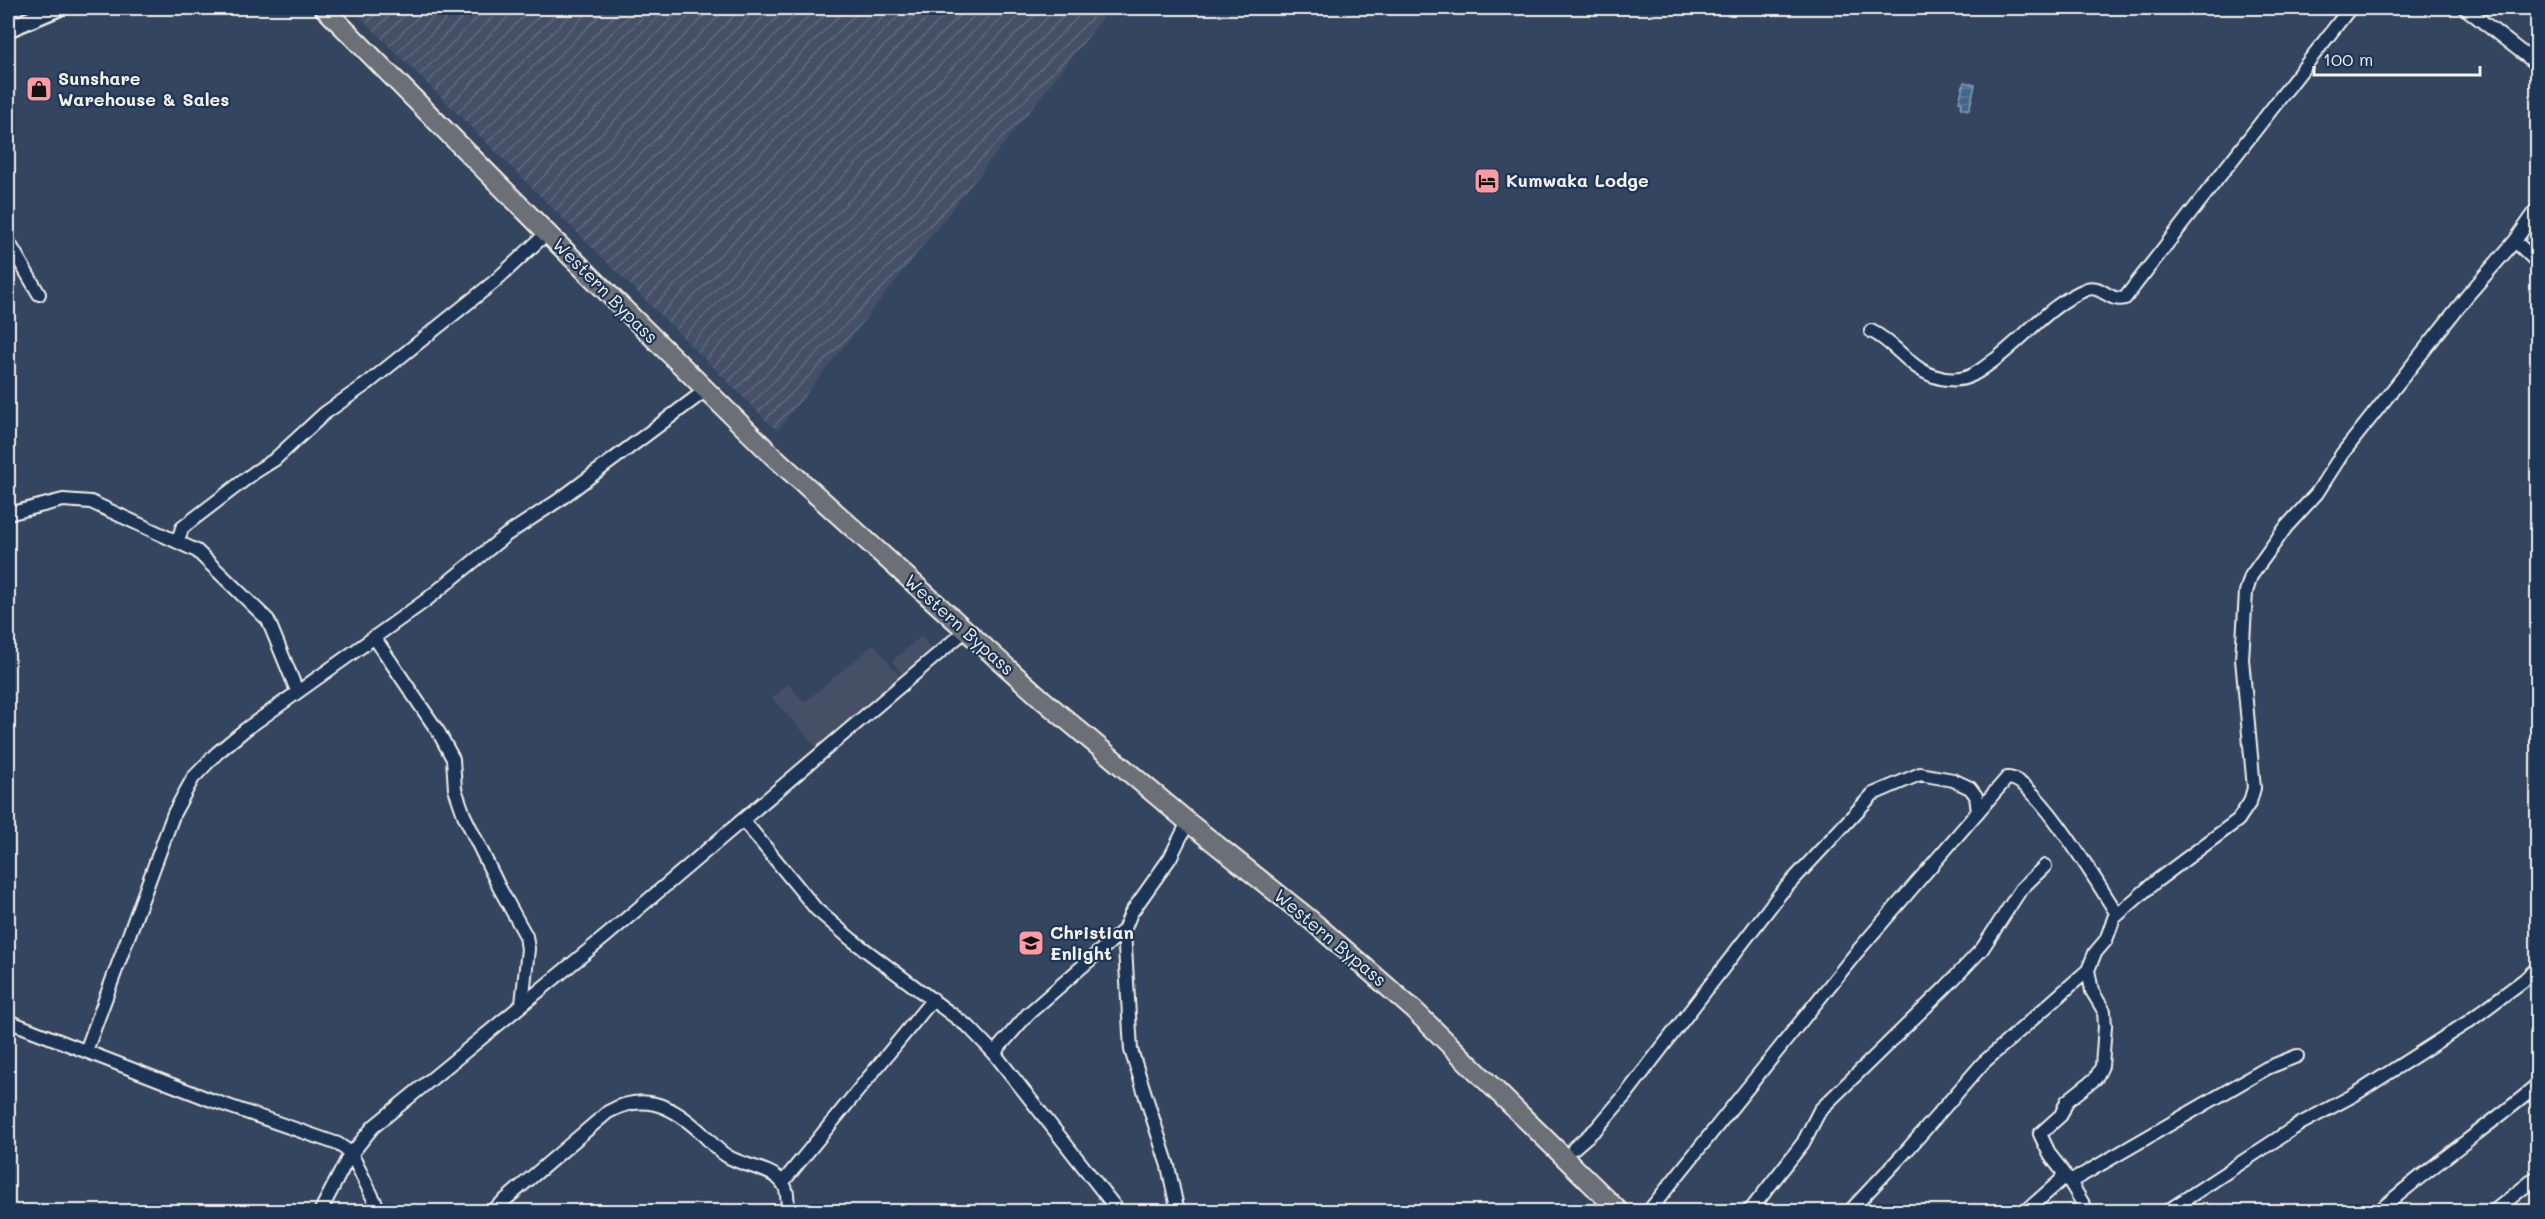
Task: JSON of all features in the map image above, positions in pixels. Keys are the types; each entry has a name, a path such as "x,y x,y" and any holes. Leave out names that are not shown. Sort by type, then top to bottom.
{"main road":[{"name":"Western Bypass","path":"324,8 706,390 965,631 1042,700 1188,822 1312,921 1414,1010 1620,1212"}],"street":[{"path":"8,29 58,8"},
{"path":"1871,331 1884,337 1918,368 1934,377 1954,380 1970,376 1985,367 2056,306 2088,289 2096,289 2115,299 2125,298 2350,8"},
{"path":"2465,8 2538,65"},
{"path":"1849,1212 1983,1063 2088,970 2095,953 2106,940 2117,914 2155,882 2232,825 2250,802 2254,788 2254,776 2242,659 2246,592 2251,576 2286,528 2317,492 2342,454 2467,296 2515,241 2538,208"},
{"path":"178,542 182,528 274,460 318,418 368,383 494,282 547,233"},
{"path":"8,241 39,294"},
{"path":"2515,241 2538,262"},
{"path":"86,1051 168,827 186,788 217,753 297,691 434,593 506,535 559,500 706,390"},
{"path":"8,514 63,500 91,502 197,551 268,620 297,691"},
{"path":"320,1212 351,1153 373,1127 606,936 965,631"},
{"path":"374,637 439,733 453,759 455,789 464,815 526,936 528,949 522,1004"},
{"path":"1574,1149 1597,1128 1627,1093 1780,894 1873,795 1920,774 1953,780 1970,788 1976,796 1978,812"},
{"path":"1648,1212 1856,953 2007,778 2018,779 2030,790 2070,840 2117,914"},
{"path":"743,820 816,909 852,940 970,1028 994,1053 1119,1212"},
{"path":"1178,1212 1168,1166 1131,1050 1124,930 1131,913 1170,858 1188,822"},
{"path":"1749,1212 1803,1143 1820,1110 1982,949 2021,890 2045,866"},
{"path":"994,1053 1028,1014 1124,930"},
{"path":"2166,1212 2300,1124 2354,1095 2468,1022 2538,967"},
{"path":"2088,970 2092,991 2104,1011 2105,1037 2102,1066 2096,1078 2067,1101 2061,1115 2040,1134 2050,1155 2067,1177 2088,1212"},
{"path":"783,1182 933,999"},
{"path":"8,1021 211,1100 338,1144 351,1153 380,1212"},
{"path":"2025,1212 2060,1181 2267,1068 2297,1056"},
{"path":"2378,1212 2423,1172 2495,1121 2538,1085"},
{"path":"491,1212 608,1112 619,1106 636,1103 656,1103 673,1110 724,1155 743,1165 777,1176 786,1189 788,1212"},
{"path":"2493,1212 2538,1176"}],"shaded area":[{"path":"351,8 1111,8 777,431"},
{"path":"1964,82 1975,85 1969,110 1961,108 1962,103 1959,102"},
{"path":"921,636 931,648 902,675 892,661"},
{"path":"874,644 900,677 818,749 772,698 788,684 804,702"}],"place":[{"name":"Sunshare Warehouse & Sales","path":"39,89"},
{"name":"Kumwaka Lodge","path":"1487,181"},
{"name":"Christian Enlight","path":"1031,943"}]}
